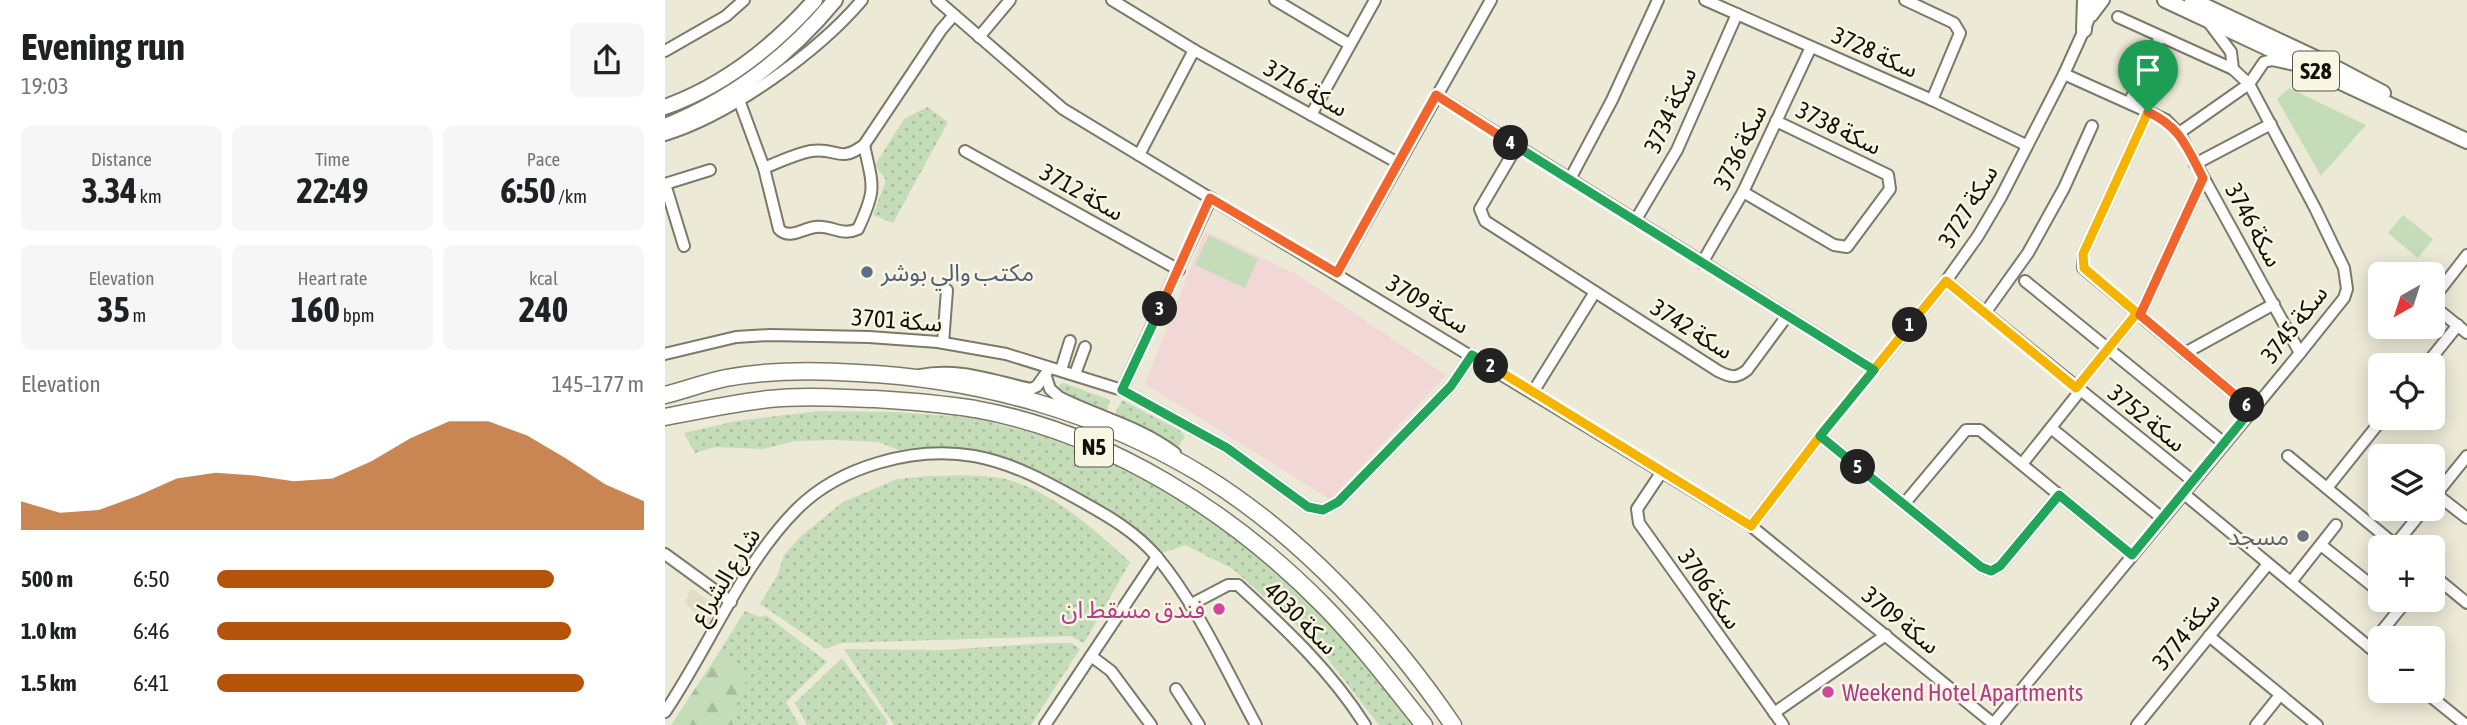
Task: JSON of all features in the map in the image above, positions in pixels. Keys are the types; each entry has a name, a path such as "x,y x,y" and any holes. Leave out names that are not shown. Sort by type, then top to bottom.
{"highway":[{"name":"N5","path":"665,396 725,379 824,371 912,376 998,393 1080,416 1141,441 1205,477 1283,535 1335,582 1383,635 1455,725"},
{"path":"665,387 725,379"},
{"name":"N5","path":"665,417 771,399 826,397 901,400 977,410 1047,428 1114,455 1179,490 1238,531 1293,576 1374,662 1424,725"},
{"path":"665,422 721,406"}],"main road":[{"path":"665,107 704,89 754,58 773,43 815,0"},
{"path":"665,126 732,93 810,30 837,0"},
{"path":"2085,0 2086,25"},
{"name":"S28","path":"2165,0 2467,141"},
{"name":"S28","path":"2192,0 2467,132"}],"street":[{"path":"665,51 726,16 744,0"},
{"path":"665,135 679,131 740,100 832,32 862,0"},
{"name":"سكة 3709","path":"937,0 1063,109 1751,526 1994,724"},
{"path":"979,37 1010,0"},
{"name":"سكة 3716","path":"1113,0 1195,50 1398,163"},
{"path":"1311,115 1375,0"},
{"path":"1570,180 1612,100 1658,0"},
{"name":"سكة 3728","path":"1705,0 1932,100 2026,145"},
{"path":"1905,0 1954,23 1961,33 1932,100"},
{"name":"سكة 3727","path":"1751,526 1946,281 1978,236 2064,74 2086,25 2093,0"},
{"name":"سكة 3727","path":"2086,25 2104,0"},
{"path":"1280,1 1349,44"},
{"path":"1337,273 1490,1"},
{"name":"سكة 3734","path":"1635,220 1677,150 1737,14"},
{"path":"764,169 811,151 826,150 839,155 851,155 864,145 941,30 954,15"},
{"path":"2118,18 2232,69 2231,52 2207,20"},
{"path":"794,61 810,30"},
{"path":"2129,103 2160,37"},
{"name":"سكة 3736","path":"1702,263 1743,192 1811,47"},
{"path":"1139,155 1195,50"},
{"path":"2179,134 2249,84 2264,62 2272,60 2308,68"},
{"name":"سكة 3745","path":"1994,724 2344,298 2347,276 2315,208 2249,84 2232,69"},
{"name":"سكة 3746","path":"2064,74 2166,120 2179,134 2300,353"},
{"path":"1436,95 1874,370"},
{"path":"740,100 764,169 779,229 783,234 789,235 818,226 841,233 858,229 873,193 872,176 864,145"},
{"path":"2148,112 2083,254 2084,268 2252,409"},
{"name":"سكة 3738","path":"1743,192 1834,245 1847,247 1890,190 1888,175 1776,121"},
{"path":"2195,164 2271,124"},
{"path":"1985,313 2028,253 2064,188 2092,126"},
{"name":"سكة 3742","path":"1517,146 1480,209 1485,221 1729,377 1739,376 1747,370 1787,316"},
{"name":"سكة 3712","path":"965,151 1179,270"},
{"path":"684,246 665,184 710,170"},
{"path":"2022,464 2107,349 2138,314 2203,178"},
{"path":"1210,198 1122,390 1227,448 1308,507 1323,510 1338,502 1451,386 1472,355"},
{"path":"665,228 678,223"},
{"path":"2438,353 2462,329 2436,307 2435,295 2467,255"},
{"name":"سكة 3752","path":"1946,281 2193,481"},
{"path":"2025,281 2224,443"},
{"path":"943,343 947,290"},
{"path":"1533,392 1595,292"},
{"name":"سكة 3746","path":"2185,353 2274,304"},
{"name":"سكة 3701","path":"665,354 736,337 869,337 943,343 1006,354 1047,372 1061,370 1122,390"},
{"path":"1061,370 1070,341"},
{"path":"1075,374 1085,346"},
{"path":"912,376 939,371 979,376 1031,389 1037,386 1047,372"},
{"path":"1047,372 1050,389 1059,397 1124,423 1161,442 1205,477"},
{"path":"2051,428 2162,518"},
{"path":"1904,504 1966,430 1980,430 2132,555"},
{"path":"2327,488 2373,430"},
{"path":"1820,436 1981,567 1991,571 2000,566 2059,495"},
{"name":"شارع الشراع","path":"665,712 688,678 764,547 799,507 818,491 860,469 922,455 973,456 1028,473 1112,519 1140,540 1157,557 1190,605 1256,725"},
{"path":"2288,456 2384,535"},
{"path":"2445,483 2466,459"},
{"name":"سكة 3706","path":"1661,473 1637,509 1639,523 1783,725"},
{"path":"2183,493 2368,646"},
{"path":"2445,503 2467,518"},
{"path":"2291,582 2336,525"},
{"path":"2321,545 2368,582"},
{"path":"665,554 731,602"},
{"path":"1045,725 1157,557"},
{"name":"سكة 3774","path":"2137,725 2268,564"},
{"path":"2445,584 2466,600"},
{"name":"سكة 4030","path":"1190,605 1228,585 1238,586 1320,665 1365,725"},
{"path":"2386,626 2397,612"},
{"path":"1774,713 1886,635"},
{"path":"2209,636 2317,725"},
{"path":"1091,656 1111,671 1151,725"},
{"path":"1176,689 1199,725"},
{"path":"2256,725 2280,695"},
{"path":"2439,703 2466,725"}],"shaded area":[{"path":"1205,231 1296,274 1446,375 1330,499 1145,384"},
{"path":"691,588 719,608 709,626 685,603"}],"green space":[{"path":"2289,88 2366,125 2321,176 2277,99"},
{"path":"927,107 948,122 893,223 873,215 886,180 875,165 904,119"},
{"path":"2403,215 2433,239 2418,258 2388,233"},
{"path":"1209,235 1258,259 1245,288 1195,265"},
{"path":"1064,383 1110,400 1106,413 1063,396 1058,389 1060,384"},
{"path":"1122,400 1179,430 1185,437 1177,447 1114,416"},
{"path":"819,411 897,412 975,418 1043,436 1111,462 1171,494 1228,532 1282,578 1340,631 1417,725 1379,725 1314,641 1233,569 1185,545 1159,554 1142,538 997,459 909,454 878,442 834,440 795,441 763,449 715,447 695,453 684,433 736,421"},
{"path":"987,476 1022,484 1072,513 1130,562 1084,643 1071,636 841,643 826,649 760,604 777,576 784,555 801,536 843,502 897,479"},
{"path":"745,611 760,617 766,615 827,662 786,702 799,725 732,725 733,710 746,681 718,654"},
{"path":"1072,643 1080,649 1031,725 894,725 844,649 942,650"},
{"path":"718,654 746,681 733,710 732,725 671,725"},
{"path":"842,658 888,722 884,725 807,725 795,703"}],"place":[{"name":"مكتب والي بوشر","path":"867,272"},
{"name":"مسجد","path":"2303,536"},
{"name":"فندق مسقط ان","path":"1219,609"},
{"name":"Weekend Hotel Apartments","path":"1828,692"}],"route":[{"path":"2148,112 2083,254 2084,268 2137,313 2076,388 1946,281 1874,370 1863,383 1820,436 1751,526 1472,355 1451,386 1338,502 1323,510 1308,507 1227,448 1122,390 1210,198 1337,273 1436,95 1874,370 1820,436 1981,567 1991,571 2000,566 2059,495 2132,555 2252,409 2140,315 2203,178 2179,134 2166,120 2148,112"}]}
